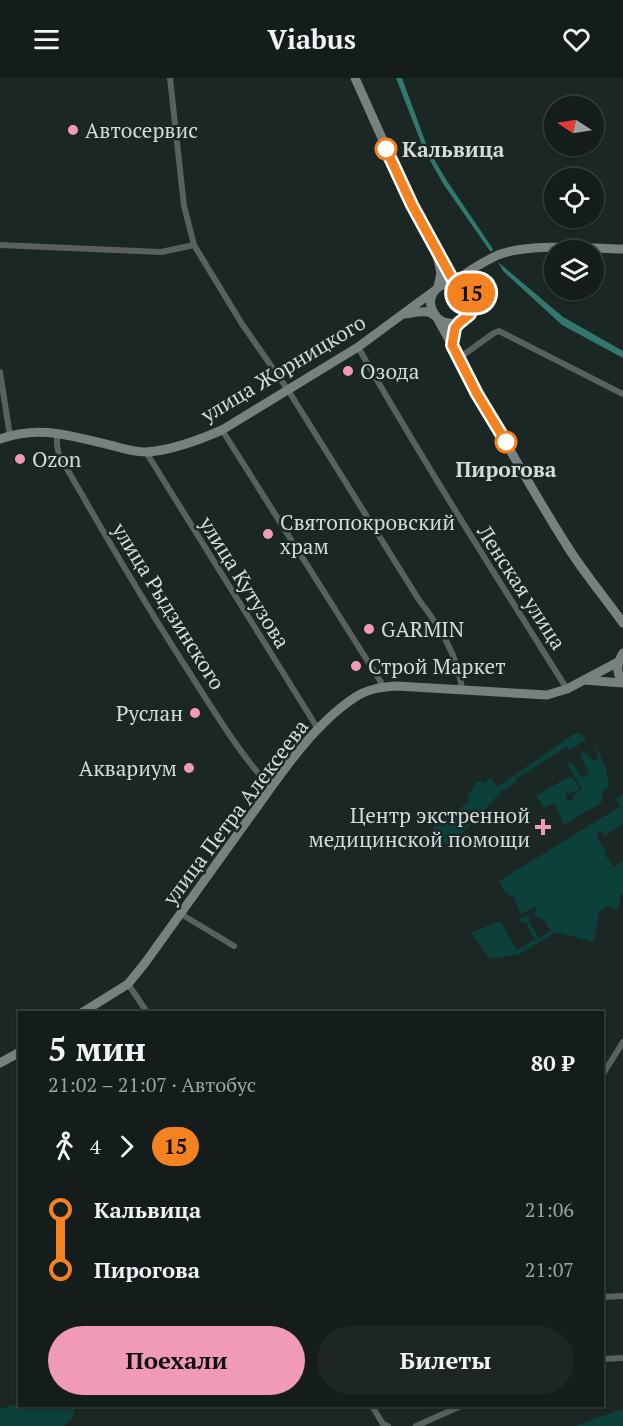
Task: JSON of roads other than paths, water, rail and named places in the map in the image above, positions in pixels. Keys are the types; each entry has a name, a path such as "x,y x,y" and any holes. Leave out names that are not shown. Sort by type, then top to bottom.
{"street":[{"path":"170,78 184,206 194,245 419,600 434,619 460,670 462,689"},
{"path":"355,78 412,205 454,282 464,286 470,292"},
{"path":"0,245 161,252 194,245"},
{"path":"435,247 441,273 431,306 477,394 570,550 623,623"},
{"path":"436,289 443,284 454,282 498,255 525,249 623,249"},
{"path":"452,345 455,328 472,309 470,279 479,266"},
{"name":"улица Жорницкого","path":"0,439 38,431 146,452 180,445 222,430 288,390 358,347 436,289"},
{"path":"405,314 428,312 445,322 459,323"},
{"path":"459,358 499,331 623,394"},
{"name":"Ленская улица","path":"358,347 410,439 567,689"},
{"path":"0,372 10,436"},
{"path":"222,430 384,687"},
{"name":"улица Рыдзинского","path":"57,433 59,455 131,580 210,706 271,788"},
{"name":"улица Кутузова","path":"146,452 318,729"},
{"path":"620,658 617,672 623,683"},
{"name":"улица Петра Алексеева","path":"85,1011 128,984 271,788 318,729 337,710 354,698 384,687 462,689 534,696 547,695 567,689 620,658"},
{"path":"584,680 623,683"},
{"path":"181,914 234,946"},
{"path":"128,984 146,1011"},
{"path":"604,1072 623,1042"},
{"path":"0,1063 18,1053"},
{"path":"604,1298 623,1296"},
{"path":"604,1359 623,1358"},
{"path":"373,1407 383,1424 388,1426"},
{"path":"416,1426 458,1407"}],"place":[{"name":"Автосервис","path":"73,130"},
{"name":"Кальвица","path":"386,149"},
{"name":"Озода","path":"348,371"},
{"name":"Пирогова","path":"506,442"},
{"name":"Ozon","path":"20,459"},
{"name":"Святопокровский храм","path":"268,534"},
{"name":"GARMIN","path":"369,629"},
{"name":"Строй Маркет","path":"356,666"},
{"name":"Руслан","path":"195,713"},
{"name":"Аквариум","path":"189,768"},
{"name":"Центр экстренной медицинской помощи","path":"543,827"}]}
